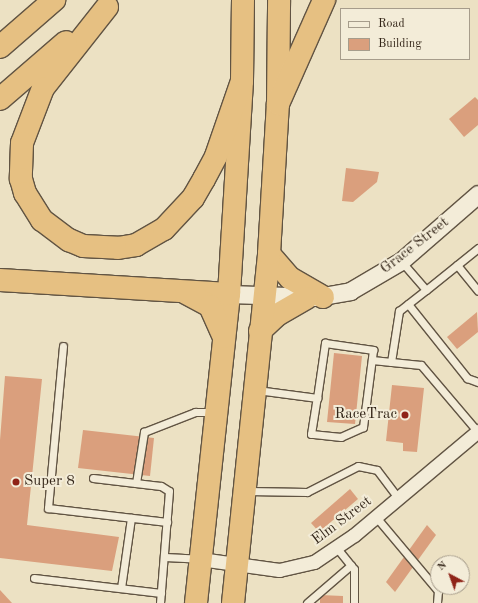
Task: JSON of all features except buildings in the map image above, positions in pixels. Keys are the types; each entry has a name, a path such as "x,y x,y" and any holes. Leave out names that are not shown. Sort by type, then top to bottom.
{"highway":[{"path":"0,46 54,0"},
{"path":"196,603 228,294 242,81 243,0"},
{"path":"233,603 268,254 278,104 279,0"},
{"path":"278,104 324,0"},
{"path":"111,4 43,88 27,124 22,143 21,178 25,193 42,220 69,240 84,246 118,248 136,245 164,229 193,198 204,180 216,156 242,81"},
{"path":"0,98 111,4"},
{"path":"260,331 277,315 314,297 290,278 268,254"},
{"path":"0,280 228,294"},
{"path":"180,290 210,306 224,337"}],"street":[{"name":"Grace Street","path":"228,294 314,297 350,291 400,261 478,194"},
{"name":"Elm Street","path":"200,559 279,570 298,568 336,547 376,516 478,431"}],"lane":[{"path":"391,362 399,312 478,248"},
{"path":"400,261 426,290"},
{"path":"457,265 478,291"},
{"path":"408,304 466,378 478,382"},
{"path":"325,343 373,350 363,427 341,437 312,434 316,398 325,343"},
{"path":"63,346 48,508 167,522"},
{"path":"372,360 421,365 478,431"},
{"path":"254,389 316,398"},
{"path":"136,483 144,432 195,412 216,412"},
{"path":"244,491 307,492 358,466 377,470 398,498"},
{"path":"93,478 161,486 169,491 165,556 160,603"},
{"path":"376,516 438,591 437,603"},
{"path":"121,588 130,518"},
{"path":"336,547 354,569 354,603"},
{"path":"165,556 200,559"},
{"path":"307,603 351,565"},
{"path":"34,578 161,593"}],"place":[{"name":"RaceTrac","path":"405,415"},
{"name":"Super 8","path":"16,482"}]}
